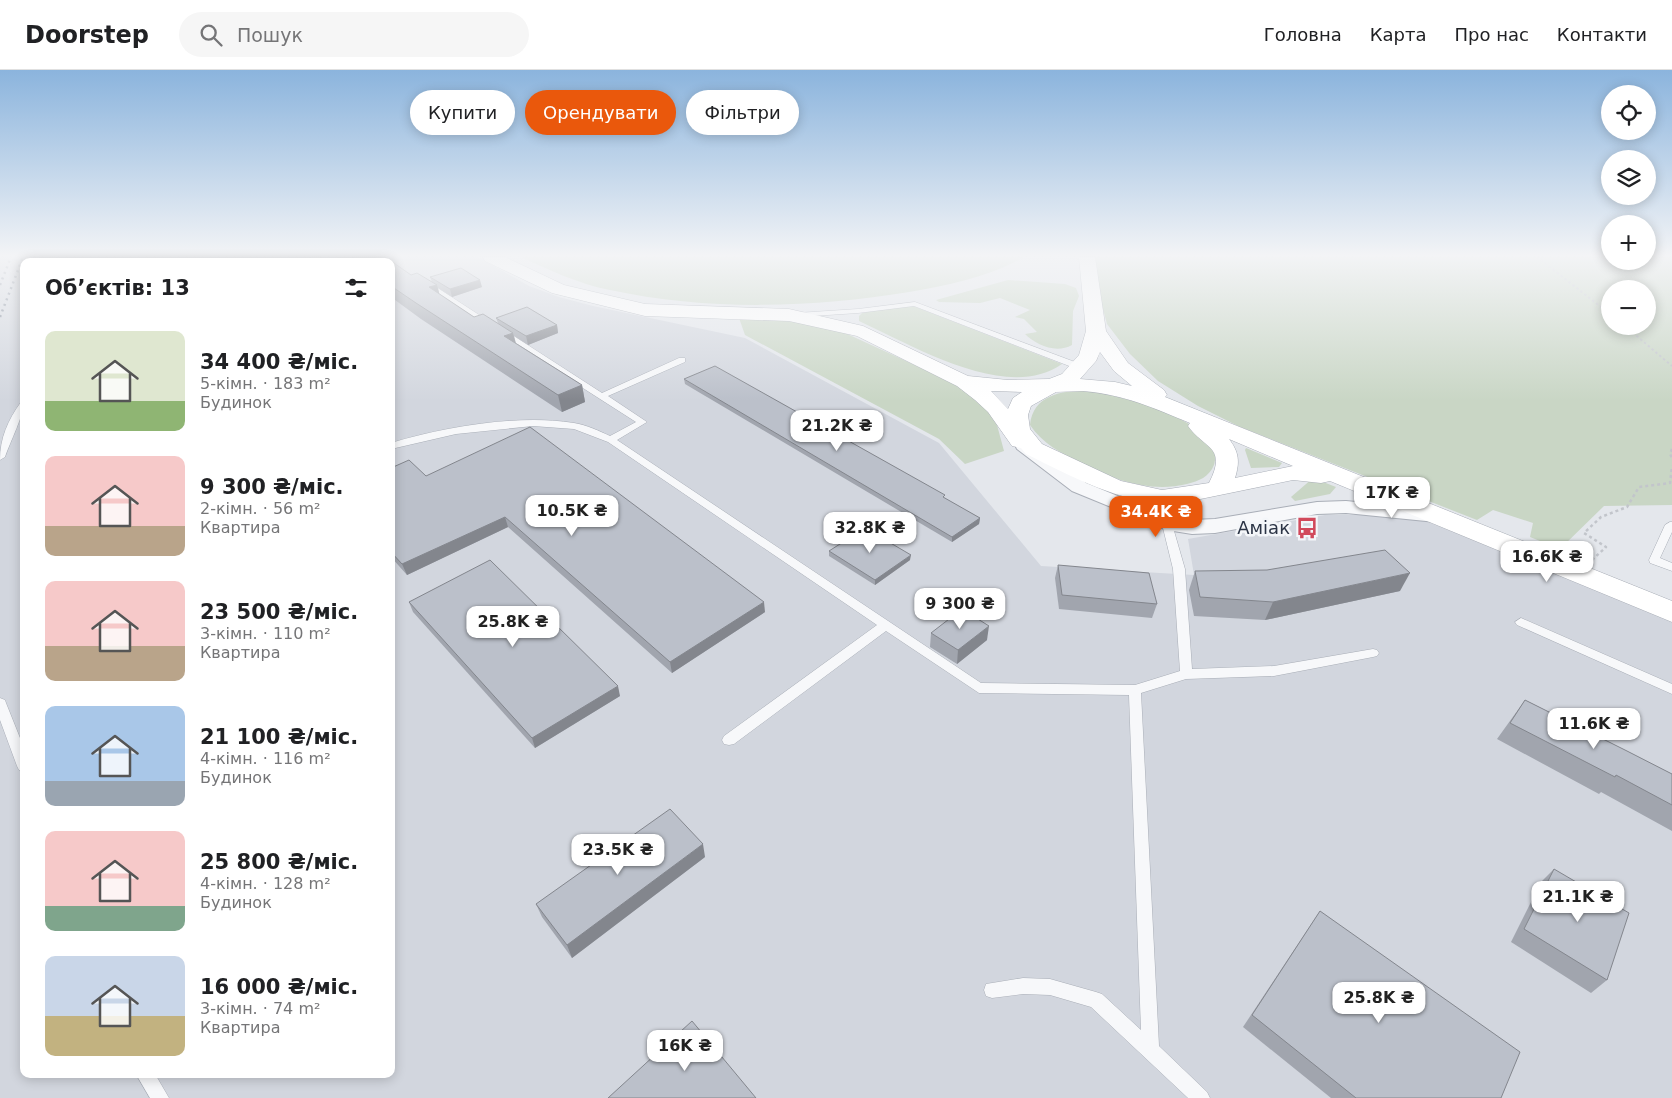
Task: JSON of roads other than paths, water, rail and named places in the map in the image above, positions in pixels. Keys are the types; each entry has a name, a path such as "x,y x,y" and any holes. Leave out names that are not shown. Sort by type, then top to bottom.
{"main road":[{"path":"624,305 645,310 789,316 862,332 964,382 996,407 1013,434 1029,447 1114,487 1140,494 1172,496 1218,489 1294,473 1314,474 1362,486"},
{"path":"1029,447 1019,430 1017,415 1021,402 1033,394 1069,378 1089,356 1096,331 1093,305"},
{"path":"1096,331 1121,367 1218,439 1225,450 1228,460 1226,473 1218,489"},
{"path":"964,382 1008,386 1048,387 1083,385 1115,388 1143,396 1672,612"}],"street":[{"path":"1029,447 1050,468 1079,487 1167,524 1192,528 1215,526 1317,508 1346,507 1437,516"},
{"path":"1317,508 1362,486"}],"lane":[{"path":"459,305 642,422 610,440"},
{"path":"789,316 907,305"},
{"path":"918,305 1080,367"},
{"path":"858,311 852,318 853,324 862,332"},
{"path":"602,396 682,360"},
{"path":"0,456 15,417 20,410"},
{"path":"395,445 469,430 530,424 575,426 610,440 979,688 1135,690 1186,674 1274,671 1373,653"},
{"path":"1172,496 1167,524 1179,569 1186,674"},
{"path":"1672,524 1654,560 1672,567"},
{"path":"1521,622 1672,689"},
{"path":"729,740 886,625"},
{"path":"1135,690 1150,1049"},
{"path":"0,703 20,756"},
{"path":"992,990 1023,986 1050,987 1096,1000 1201,1098"},
{"path":"148,1078 160,1098"}],"railway":[{"path":"0,317 5,305"}],"place":[{"name":"Аміак","path":"1307,528"}]}
